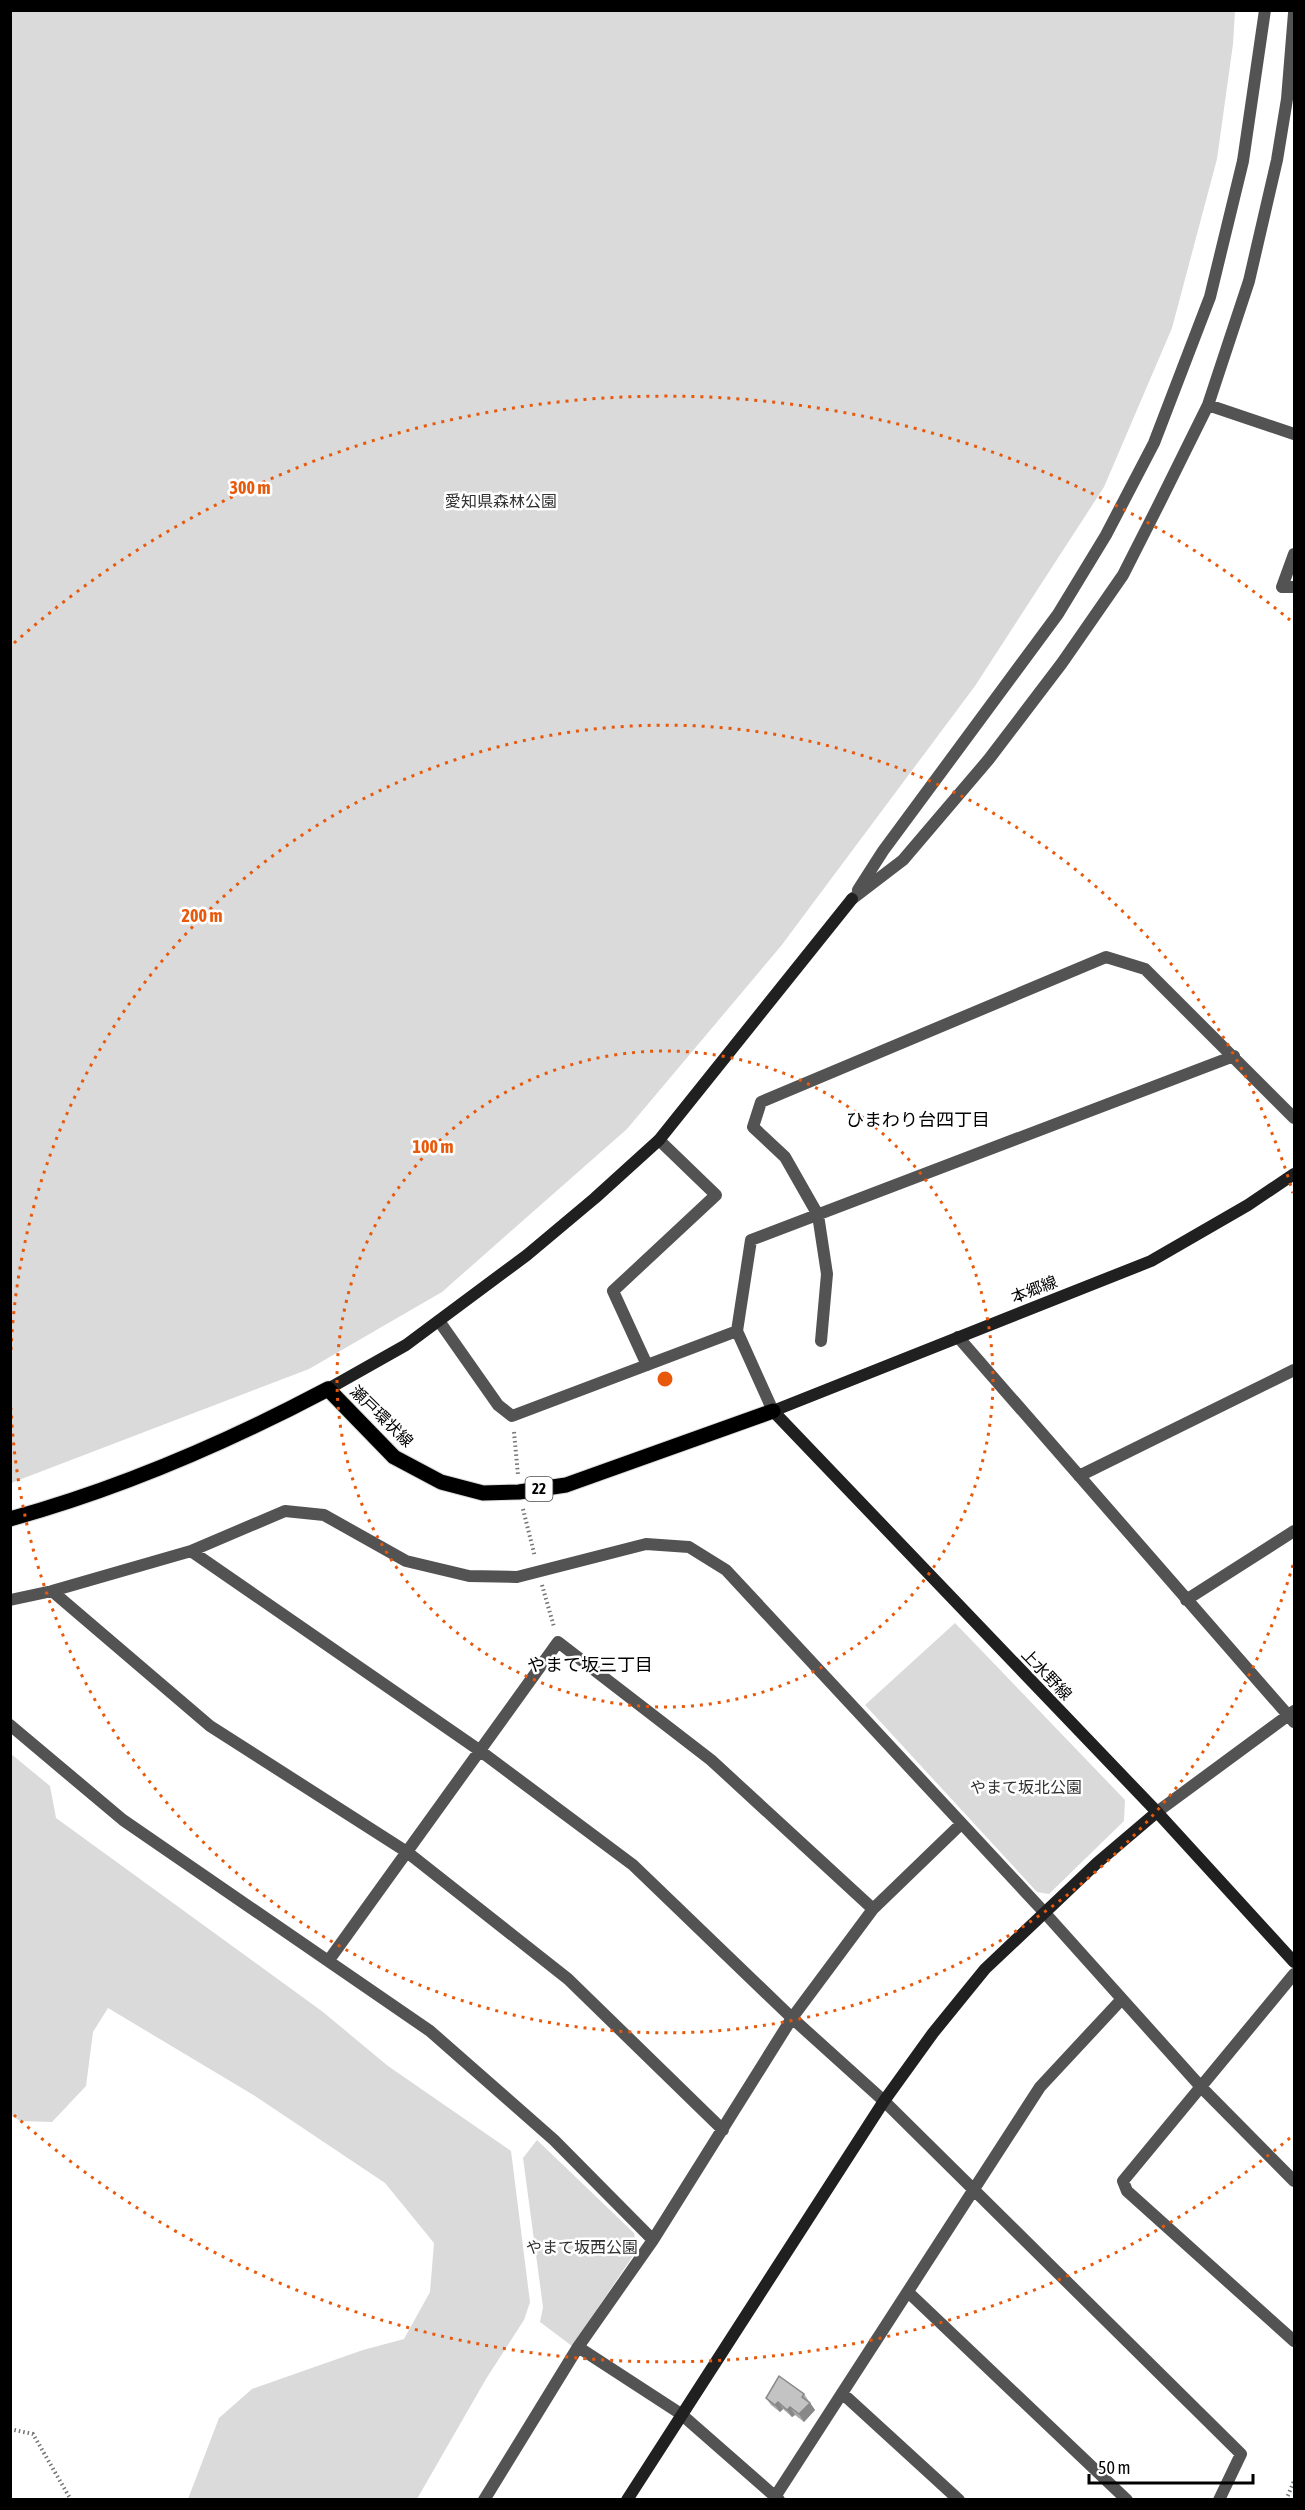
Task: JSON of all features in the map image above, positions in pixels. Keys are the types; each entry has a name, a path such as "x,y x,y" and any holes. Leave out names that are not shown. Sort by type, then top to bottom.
{"main road":[{"name":"瀬戸環状線","path":"10,1519 106,1490 182,1460 259,1426 328,1389 394,1457 441,1482 483,1493 519,1492 566,1485 774,1411"}],"street":[{"path":"328,1389 406,1345 527,1255 659,1140 852,899 883,851 1059,614 1106,536 1154,442 1210,297 1243,161 1265,10"},
{"path":"852,899 903,860 989,759 1062,663 1123,574 1208,405 1249,281 1277,160 1287,99 1294,13"},
{"path":"1208,405 1294,434"},
{"path":"1294,554 1282,587 1294,587"},
{"path":"821,1341 826,1274 818,1215 785,1157 753,1127 761,1102 1106,957 1145,969 1234,1056 1294,1119"},
{"path":"774,1411 737,1331 751,1240 1234,1056"},
{"path":"646,1365 613,1291 716,1195 659,1140"},
{"name":"本郷線","path":"774,1411 958,1336 1151,1262 1248,1205 1294,1174"},
{"path":"439,1321 498,1405 512,1416 737,1331"},
{"path":"627,2499 884,2101 933,2033 986,1969 1097,1863 1157,1812 1292,1716 1186,1600 958,1336"},
{"path":"1079,1476 1294,1370"},
{"name":"上水野線","path":"774,1411 1157,1812 1294,1962"},
{"path":"10,1600 52,1591 190,1551 285,1511 324,1515 406,1561 469,1576 517,1577 646,1544 689,1547 726,1570 1044,1912 1121,2000 1294,2181"},
{"path":"1186,1600 1294,1531"},
{"path":"190,1551 479,1750 633,1865 792,2018 884,2101 1241,2454 1219,2499"},
{"path":"52,1591 210,1726 407,1852 568,1979 723,2130"},
{"path":"329,1960 558,1642 711,1760 873,1909"},
{"path":"10,1725 123,1820 329,1960 439,2039 554,2140 653,2240"},
{"path":"484,2499 578,2347 653,2240 792,2018 873,1909 962,1824"},
{"path":"1294,1974 1123,2181 1127,2191 1294,2341"},
{"path":"578,2347 681,2414 776,2498 1040,2087 1121,2000"},
{"path":"908,2292 1127,2499"},
{"path":"842,2393 959,2499"}],"path":[{"path":"512,1416 519,1492"},
{"path":"10,2429 33,2434 71,2499"},
{"path":"1286,2499 1294,2481"}],"green space":[{"name":"愛知県森林公園","path":"11,10 1235,11 1233,44 1217,159 1172,328 1104,487 975,686 781,946 627,1129 442,1292 309,1369 11,1483"},
{"name":"やまて坂北公園","path":"955,1623 1125,1800 1124,1821 1049,1894 1037,1892 865,1705"},
{"path":"10,1753 50,1786 56,1818 323,2012 388,2066 511,2151 530,2302 524,2320 486,2379 417,2499 188,2499 219,2418 252,2389 363,2350 404,2339 430,2292 434,2243 385,2183 255,2096 108,2008 93,2032 86,2086 52,2122 20,2121 11,2115"},
{"name":"やまて坂西公園","path":"537,2140 634,2233 637,2250 572,2346 540,2322 543,2307 523,2158"}],"building":[{"path":"779,2376 804,2394 802,2397 810,2403 799,2414 790,2407 787,2410 778,2402 775,2405 766,2398"}],"district":[{"name":"ひまわり台四丁目","path":"918,1120"},
{"name":"やまて坂三丁目","path":"590,1665"}]}
